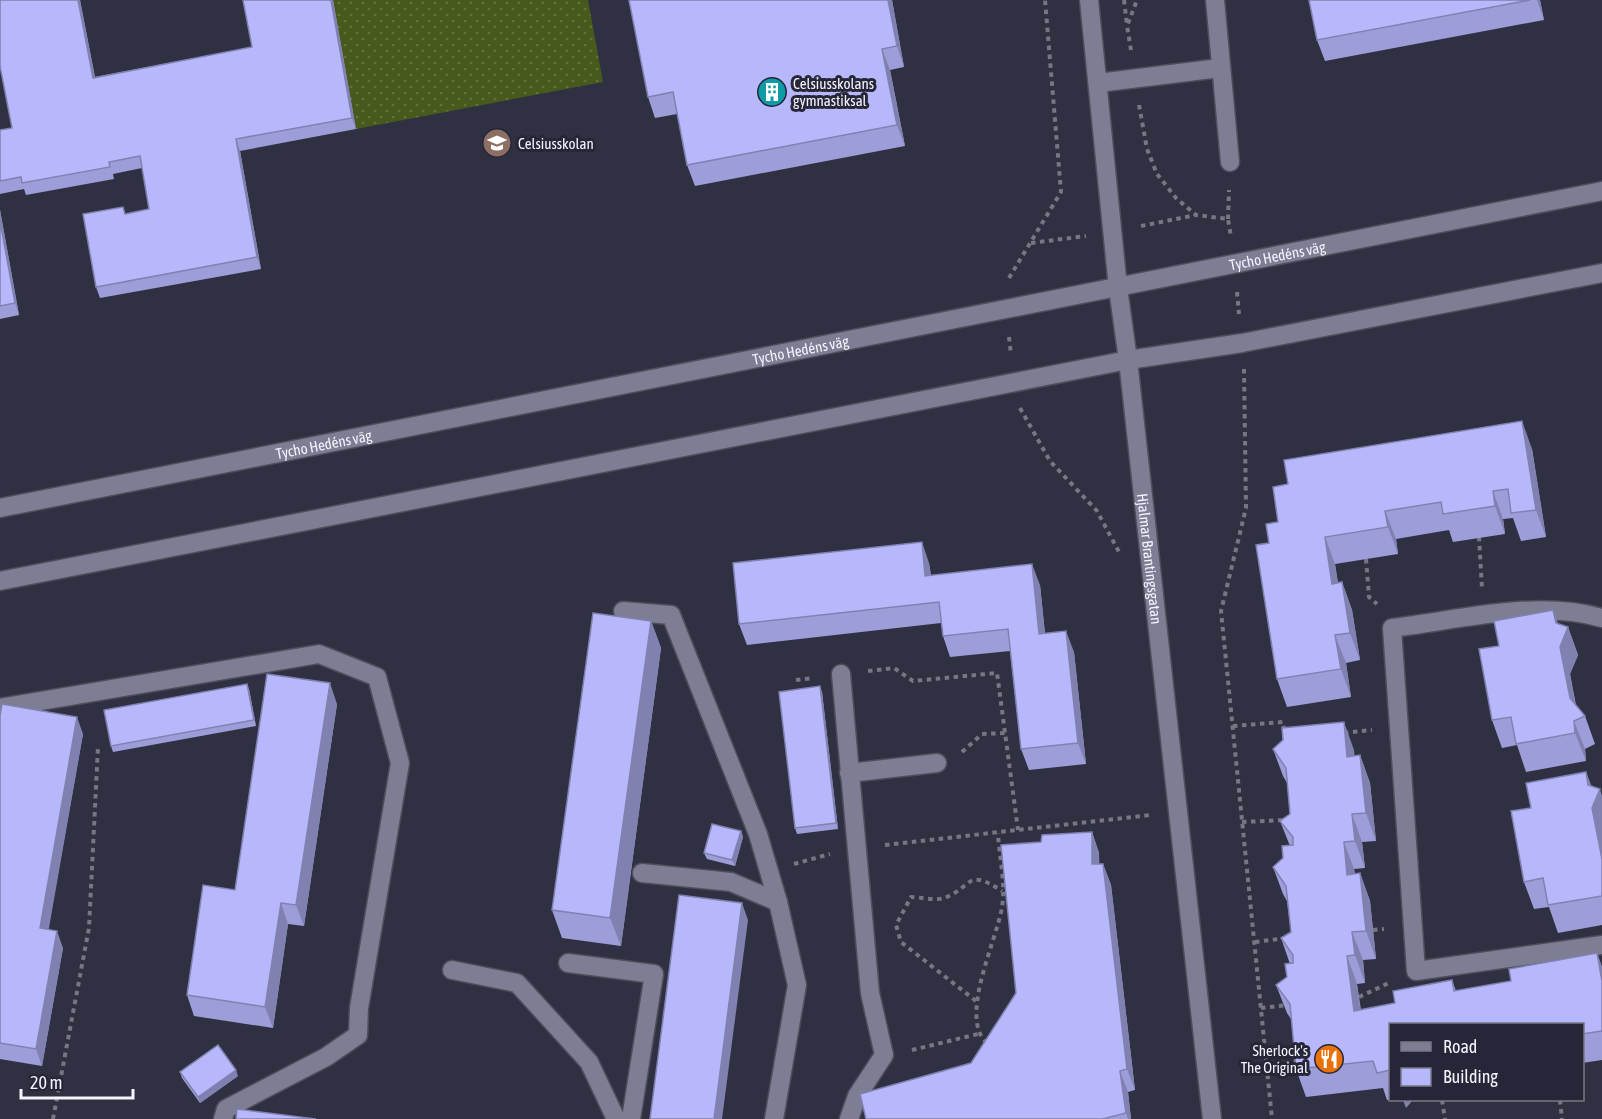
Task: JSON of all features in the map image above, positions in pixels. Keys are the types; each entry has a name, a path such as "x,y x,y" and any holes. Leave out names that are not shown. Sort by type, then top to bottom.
{"main road":[{"name":"Hjalmar Brantingsgatan","path":"1089,0 1118,288 1128,360 1212,1119"},
{"path":"1215,0 1230,162"},
{"path":"1098,83 1220,68"},
{"name":"Tycho Hedéns väg","path":"0,508 1602,191"},
{"path":"0,581 1016,384 1128,360 1242,343 1602,273"},
{"path":"1602,618 1584,612 1529,610 1392,628 1416,971 1602,945"},
{"path":"622,611 671,615 758,834 770,874 797,985 774,1119"},
{"path":"0,708 319,654 377,677 400,763 359,1008 358,1035 326,1058 226,1109 223,1119"},
{"path":"841,674 870,993 884,1055 857,1096 849,1119"},
{"path":"849,773 938,763"},
{"path":"642,873 731,882 778,902"},
{"path":"568,963 654,974 631,1119"},
{"path":"452,970 517,983 589,1062 616,1119"}],"path":[{"path":"1045,0 1061,192 1002,291 1021,413 1050,461 1097,511 1121,561"},
{"path":"1124,0 1147,149 1157,174 1176,198 1196,215 1228,219 1234,262 1246,396 1246,508 1221,611 1272,1119"},
{"path":"1127,26 1137,0"},
{"path":"1479,537 1484,616"},
{"path":"1366,560 1369,597 1390,615 1392,628"},
{"path":"796,680 894,668 913,681 997,673 1018,830"},
{"path":"1233,726 1283,722 1284,739"},
{"path":"1341,733 1399,728"},
{"path":"938,763 966,750 982,734 1005,733"},
{"path":"52,1119 89,928 98,747"},
{"path":"1149,803 1151,827"},
{"path":"770,874 809,858 856,849 1150,815"},
{"path":"1242,822 1287,819"},
{"path":"992,1047 978,1034 976,1001 1003,905 998,832"},
{"path":"976,1001 901,942 896,925 911,897 943,899 971,879 985,880 1002,891"},
{"path":"1254,942 1287,938"},
{"path":"1261,1008 1297,1004"},
{"path":"884,1055 978,1034"},
{"path":"1267,1065 1303,1061"},
{"path":"1442,1101 1445,1119"},
{"path":"1560,1101 1562,1119"}],"green space":[{"path":"333,0 588,0 603,82 356,129"}],"building":[{"path":"0,0 78,0 93,78 252,47 243,0 331,0 352,118 236,139 257,257 96,287 83,214 123,207 125,214 149,209 140,156 109,162 110,167 22,183 21,177 0,181 0,130 12,128 0,66"},
{"name":"Celsiusskolans gymnastiksal","path":"629,0 888,0 897,46 882,49 897,125 687,165 673,92 648,97"},
{"path":"1309,0 1530,0 1317,40"},
{"path":"0,221 15,303 0,306"},
{"path":"1522,421 1536,510 1511,513 1508,489 1493,491 1495,506 1443,514 1441,502 1385,511 1388,527 1325,537 1332,584 1342,582 1350,633 1335,635 1341,669 1277,679 1256,545 1269,543 1266,524 1278,522 1273,487 1288,484 1284,460"},
{"path":"922,542 925,576 1032,564 1039,634 1066,631 1078,743 1021,749 1008,629 943,636 939,602 739,624 733,563"},
{"path":"1553,610 1556,623 1568,627 1560,647 1570,698 1585,716 1574,721 1575,733 1516,744 1511,717 1492,720 1479,649 1499,646 1494,621"},
{"path":"593,613 651,621 610,918 552,910"},
{"path":"267,674 330,683 296,905 281,903 265,1007 187,995 203,885 235,890"},
{"path":"247,684 254,720 111,746 104,710"},
{"path":"820,686 836,823 795,828 779,692"},
{"path":"2,704 77,717 40,928 57,931 36,1049 0,1043 0,716"},
{"path":"1344,722 1347,757 1360,755 1366,813 1352,814 1355,841 1344,842 1347,875 1360,873 1366,931 1352,932 1355,955 1347,956 1354,1011 1395,1003 1393,991 1452,980 1454,991 1511,981 1509,969 1597,953 1602,981 1602,1031 1584,1034 1584,1023 1389,1023 1389,1070 1377,1073 1373,1061 1296,1069 1290,1004 1276,985 1287,977 1285,964 1293,963 1293,955 1281,938 1291,932 1286,886 1273,867 1283,858 1282,846 1293,845 1293,837 1280,821 1290,814 1286,768 1273,749 1283,740 1282,728"},
{"path":"1586,772 1588,785 1600,789 1592,808 1602,859 1602,896 1548,905 1543,878 1524,882 1511,811 1531,808 1526,783"},
{"path":"712,824 741,831 732,860 704,853"},
{"path":"1092,832 1092,864 1103,864 1127,1069 1120,1071 1126,1113 1103,1119 866,1119 860,1094 971,1063 1016,993 1001,845 1041,842 1042,835"},
{"path":"679,895 742,903 714,1119 650,1119"},
{"path":"218,1045 236,1070 198,1097 180,1072"},
{"path":"237,1109 316,1119 236,1119"}],"place":[{"name":"Celsiusskolans gymnastiksal","path":"772,92"},
{"name":"Celsiusskolan","path":"497,143"},
{"name":"Sherlock's The Original","path":"1329,1059"}]}
